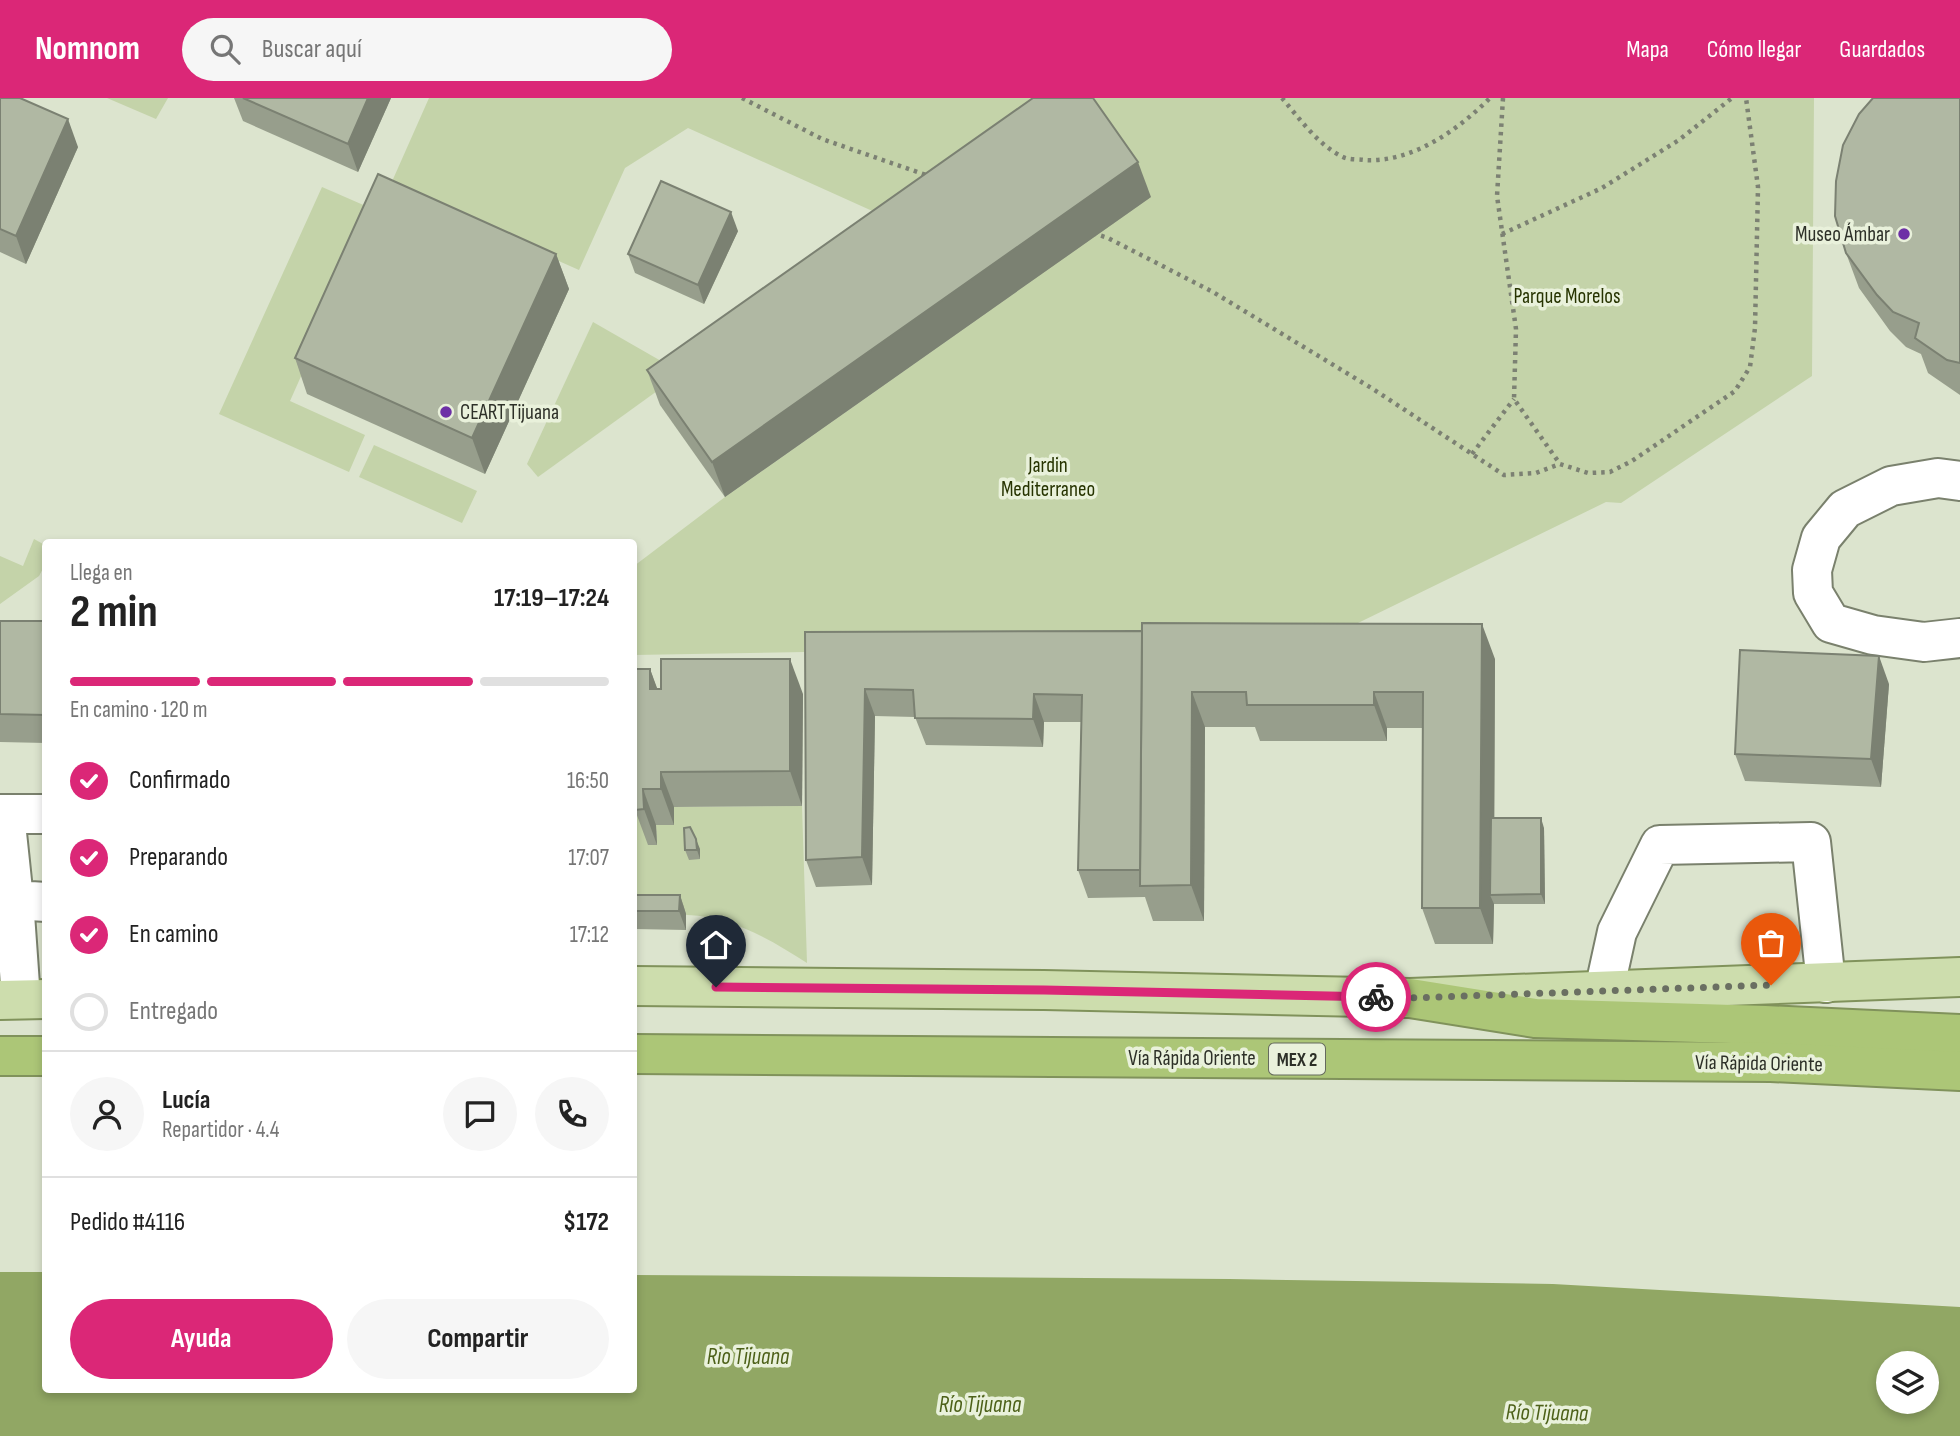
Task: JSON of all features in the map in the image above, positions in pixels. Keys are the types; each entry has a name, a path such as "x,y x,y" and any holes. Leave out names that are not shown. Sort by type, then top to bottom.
{"highway":[{"path":"1410,998 1535,1018 1960,1034"},
{"name":"Vía Rápida Oriente","path":"637,1054 1771,1062 1960,1071"},
{"path":"0,1056 42,1056"}],"main road":[{"path":"637,986 1058,990 1410,998 1960,977"}],"lane":[{"path":"1960,481 1938,478 1891,486 1845,509 1821,538 1812,570 1813,593 1832,623 1873,635 1924,642 1960,638"},
{"path":"22,999 30,901 3,814 42,814"},
{"path":"1605,991 1617,932 1660,845 1811,842 1826,983"}],"path":[{"path":"742,98 822,139 935,178"},
{"path":"1282,98 1317,138 1345,158 1381,161 1432,144 1490,98"},
{"path":"1472,454 1514,398 1516,330 1497,196 1503,98"},
{"path":"1502,234 1602,188 1679,139 1732,98"},
{"path":"1083,230 1108,238 1213,292 1373,389 1504,475 1536,473 1560,464 1588,472 1610,472 1632,461 1735,391 1750,367 1755,328 1758,187 1746,98"},
{"path":"1514,398 1560,464"}],"green space":[{"path":"107,98 168,98 156,119"},
{"path":"429,98 1814,98 1812,376 1621,503 1606,502 1317,643 637,655 637,564 725,497 1030,282 688,128 625,168 579,270 390,186"},
{"path":"322,187 375,210 290,401 365,435 349,472 219,414"},
{"path":"593,322 682,373 538,477 527,464"},
{"path":"374,445 477,491 462,523 359,477"},
{"path":"34,539 42,543 42,570 39,576 0,604 0,556 23,566"},
{"path":"637,780 647,780 657,845 656,825 674,824 674,807 802,806 807,963 765,938 735,925 681,914 637,915"}],"water":[{"name":"Rio Tijuana","path":"0,1272 42,1272 42,1393 637,1393 637,1275 1553,1284 1960,1307 1960,1436 0,1436"}],"building":[{"path":"0,98 20,98 68,119 16,236 0,229"},
{"path":"243,98 368,98 348,144"},
{"path":"1033,98 1093,98 1138,162 712,462 647,370"},
{"name":"Museo Ámbar","path":"1873,98 1960,98 1960,363 1947,360 1915,338 1919,323 1893,312 1846,253 1835,216 1836,181 1843,145 1859,114"},
{"path":"378,174 556,254 472,438 295,358"},
{"path":"661,181 731,212 698,285 628,254"},
{"path":"0,621 42,621 42,715 0,714"},
{"path":"1142,623 1482,624 1480,908 1422,908 1423,692 1374,692 1374,705 1247,705 1246,692 1192,692 1191,885 1140,886"},
{"path":"1142,631 1140,870 1078,870 1082,695 1034,694 1033,719 915,718 913,690 865,689 862,857 806,860 805,632"},
{"path":"1740,650 1879,656 1871,759 1735,754"},
{"path":"661,659 790,659 790,771 661,772 661,789 643,789 644,809 637,810 637,669 650,669 650,689 661,689"},
{"path":"1491,818 1541,818 1541,894 1490,895"},
{"path":"690,827 696,839 697,850 685,850 684,828"},
{"path":"637,895 680,895 679,911 637,911"}],"way so far":[{"path":"1376,997 1771,985"}],"place":[{"name":"Museo Ámbar","path":"1904,234"},
{"name":"CEART Tijuana","path":"446,412"}],"route":[{"path":"716,987 1376,997"}],"park label":[{"name":"Parque Morelos","path":"1567,296"},
{"name":"Jardin Mediterraneo","path":"1048,477"}],"water label":[{"name":"Río Tijuana","path":"980,1404"},
{"name":"Río Tijuana","path":"1547,1412"}]}
